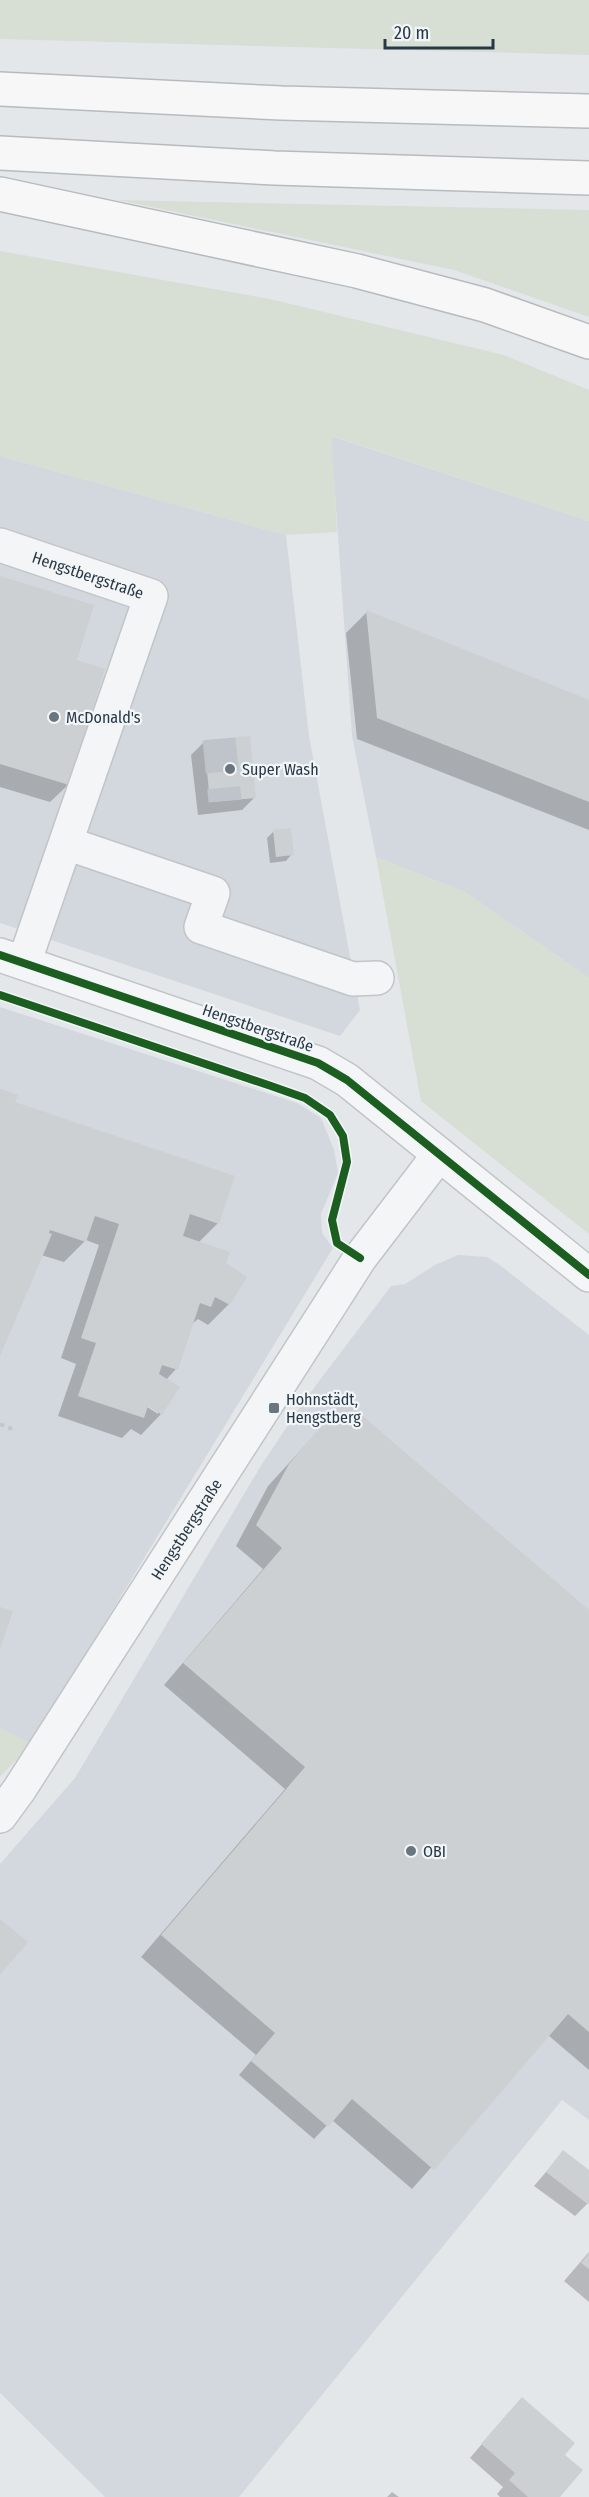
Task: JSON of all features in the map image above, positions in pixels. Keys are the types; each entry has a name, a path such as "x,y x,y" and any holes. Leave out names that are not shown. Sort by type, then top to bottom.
{"highway":[{"path":"0,89 281,103 589,111"},
{"path":"0,153 275,168 589,178"},
{"path":"0,194 357,271 485,305 589,342"}],"street":[{"name":"Hengstbergstraße","path":"0,544 151,596 66,843 12,959 318,1063 347,1080 438,1156 589,1275"},
{"path":"66,843 213,893 201,927 353,979 377,978"},
{"name":"Hengstbergstraße","path":"0,1816 19,1790 360,1258 438,1156"}],"path":[{"path":"0,1424 12,1430"}],"shaded area":[{"path":"0,0 589,0 589,55 0,39"},
{"path":"118,200 589,210 589,317 454,270"},
{"path":"0,251 270,299 504,355 589,390 589,521 332,436 337,532 286,535 0,456"},
{"path":"331,436 589,521 589,978 465,892 376,857 352,736"},
{"path":"0,456 286,535 309,736 360,1010 340,1036 0,923"},
{"path":"376,857 465,892 589,978 589,1234 421,1101"},
{"path":"0,1007 297,1103 321,1118 334,1150 338,1173 321,1214 322,1233 333,1248 31,1744 0,1728"},
{"path":"458,1255 487,1257 589,1335 589,2120 562,2100 239,2497 105,2497 0,2393 0,1864 75,1778 262,1464 304,1401 391,1286 405,1284 435,1265"},
{"path":"0,1728 31,1744 0,1777"}],"building":[{"path":"0,576 94,605 77,660 105,669 69,785 0,764"},
{"path":"366,610 589,700 589,802 377,718"},
{"name":"Super Wash","path":"250,736 256,798 210,802 204,740"},
{"path":"291,828 294,855 276,857 273,830"},
{"path":"0,1089 18,1095 15,1102 235,1176 219,1224 190,1214 183,1236 230,1252 226,1263 247,1277 230,1305 215,1297 211,1307 200,1303 178,1370 162,1365 159,1374 180,1387 162,1415 148,1406 144,1418 78,1396 96,1343 81,1338 119,1224 95,1216 86,1242 50,1230 49,1233 52,1234 0,1356"},
{"name":"OBI","path":"344,1400 589,1610 589,2032 568,2014 434,2170 352,2099 328,2127 251,2061 275,2033 161,1935 305,1767 183,1663 282,1548 256,1525 289,1464"},
{"path":"0,1607 13,1611 0,1649"},
{"path":"0,1919 28,1942 0,1975"},
{"path":"563,2150 589,2170 589,2205 546,2172"},
{"path":"589,2253 589,2269 581,2263"},
{"path":"522,2397 575,2443 565,2455 583,2470 560,2497 528,2497 509,2480 515,2473 481,2444"}],"tunnel":[{"path":"219,739 225,801"}],"cycle path":[{"path":"0,955 318,1063 347,1080 589,1275"},
{"path":"0,995 305,1098 330,1115 343,1136 347,1162 332,1220 337,1243 360,1258"}],"place":[{"name":"McDonald's","path":"54,717"},
{"name":"Super Wash","path":"230,769"},
{"name":"Hohnstädt, Hengstberg","path":"274,1408"},
{"name":"OBI","path":"411,1851"}]}
